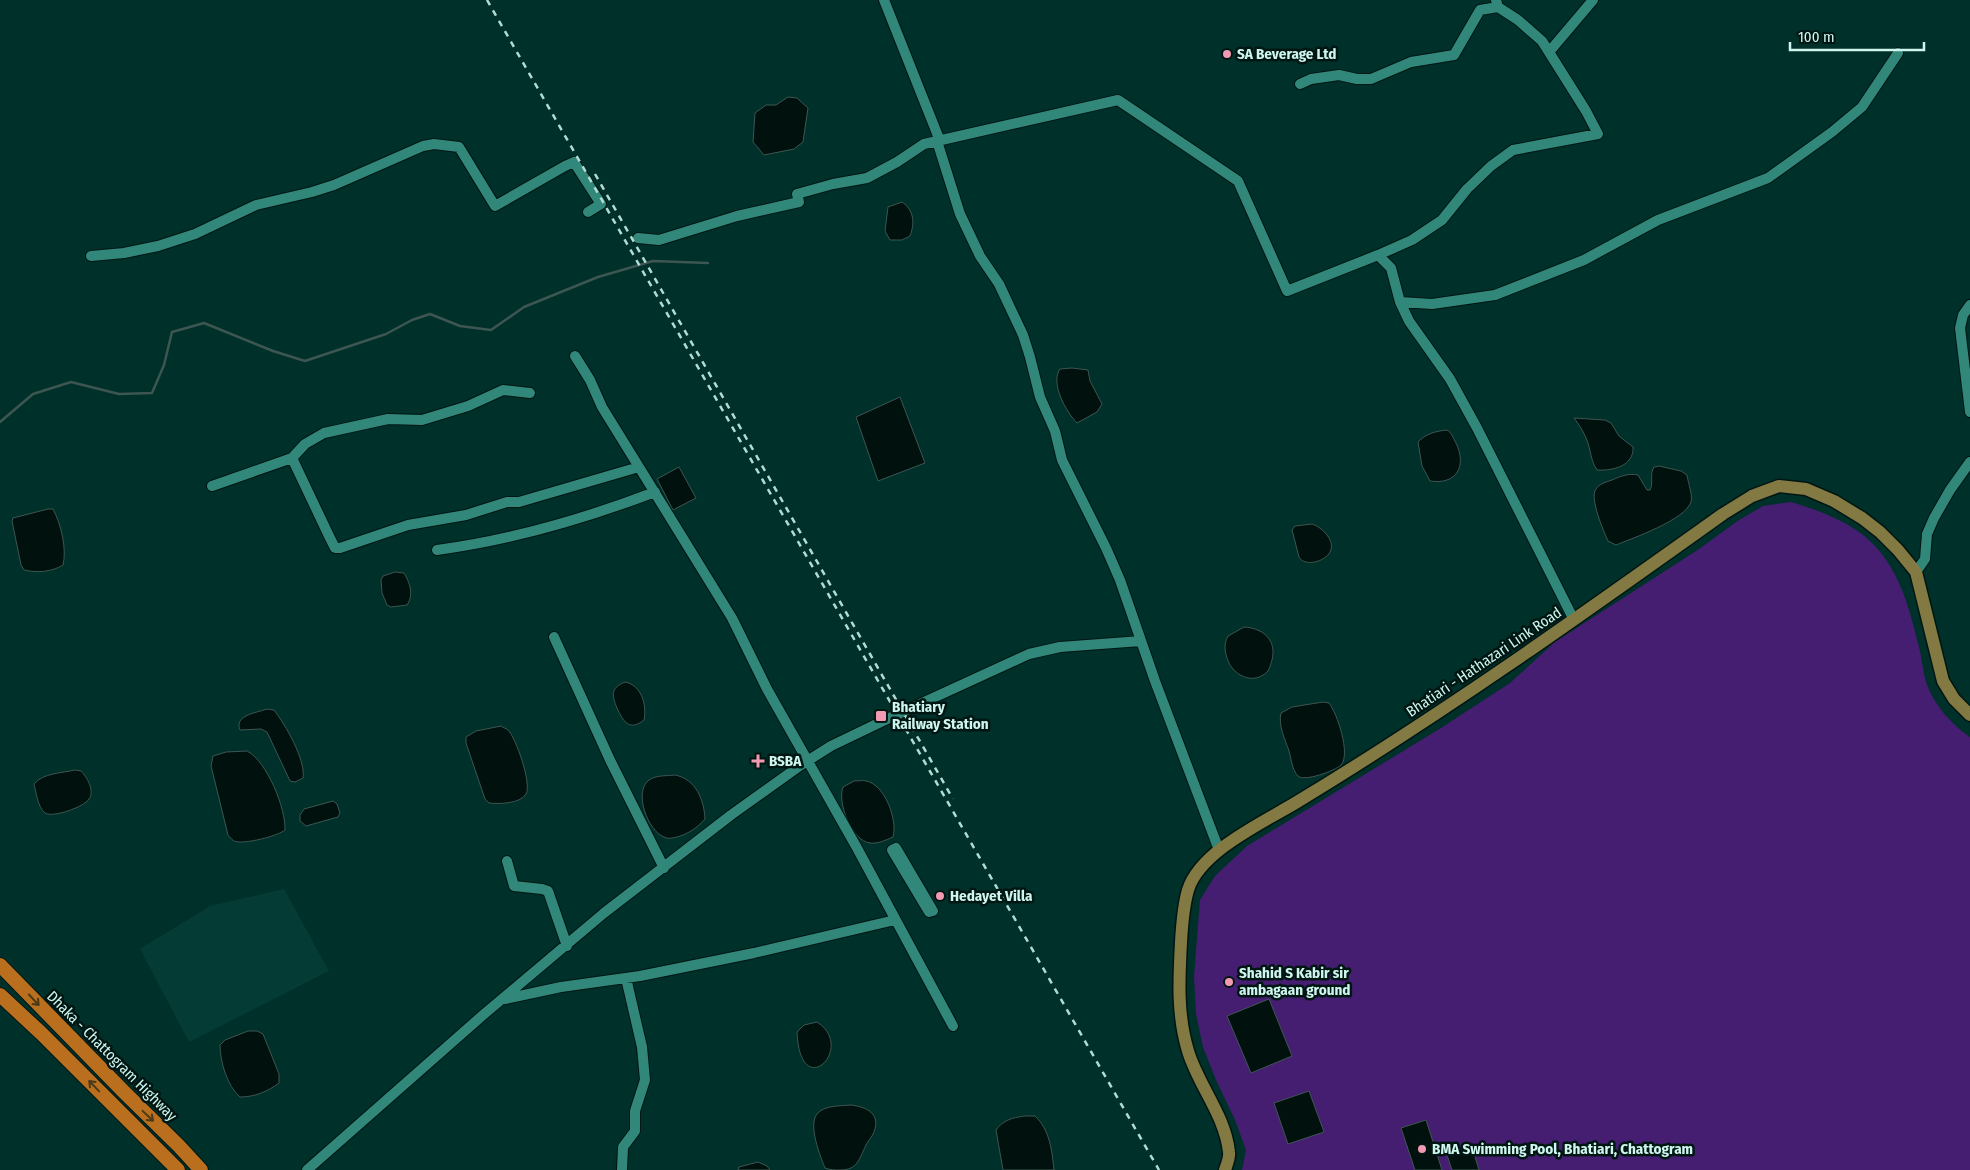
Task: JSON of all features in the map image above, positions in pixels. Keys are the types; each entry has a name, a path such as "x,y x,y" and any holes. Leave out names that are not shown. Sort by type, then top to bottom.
{"highway":[{"name":"Dhaka - Chattogram Highway","path":"0,965 201,1170"},
{"path":"0,995 41,1033 178,1170"}],"main road":[{"name":"Bhatiari - Hathazari Link Road","path":"1225,1170 1230,1154 1222,1124 1188,1052 1180,1015 1179,977 1182,925 1188,889 1202,866 1219,850 1390,746 1574,620 1722,514 1752,496 1778,486 1806,489 1834,500 1862,518 1892,544 1916,572 1943,681 1954,699 1970,715"}],"street":[{"path":"884,0 938,136 937,141 960,214 980,256 999,284 1023,335 1040,397 1055,431 1062,460 1120,580 1219,850"},
{"path":"1549,52 1593,0"},
{"path":"638,238 659,240 736,216 799,202 797,194 867,178 897,162 924,144 1118,100 1238,181 1287,292 1412,240 1442,220 1466,189 1491,166 1513,150 1598,134 1542,41 1497,4 1480,10 1454,55 1411,62 1371,79 1357,79 1339,75 1312,79 1300,84"},
{"path":"1400,302 1432,304 1495,295 1584,260 1658,220 1768,178 1832,132 1862,107 1898,53"},
{"path":"90,256 124,253 158,246 196,234 256,204 312,192 334,185 423,146 434,144 459,147 495,206 574,162 601,204 588,212"},
{"path":"1378,255 1391,268 1400,302 1409,321 1450,379 1468,411 1574,620"},
{"path":"1970,305 1963,315 1960,328 1970,412"},
{"path":"575,356 590,380 602,407 732,618 767,689 808,760 953,1026"},
{"path":"212,486 292,458 305,444 324,433 388,419 422,420 468,406 503,390 530,393"},
{"path":"292,458 335,548 408,525 466,514 507,502 519,502 640,467"},
{"path":"1916,572 1925,559 1927,534 1934,518 1950,490 1970,462"},
{"path":"437,550 484,544 551,528 599,513 655,492"},
{"path":"554,637 610,760 664,868"},
{"path":"306,1170 501,1000 604,914 731,815 808,760 831,746 890,717 1029,654 1060,647 1141,641"},
{"path":"896,848 900,856 933,911 929,912 901,866 892,850 896,848"},
{"path":"507,862 514,886 548,891 567,946"},
{"path":"501,1000 561,987 626,978 754,953 895,920"},
{"path":"622,1170 622,1147 635,1131 635,1112 645,1080 642,1047 626,978"}],"shaded area":[{"path":"788,97 797,98 808,108 803,142 794,149 764,155 753,142 755,113 766,105 776,105"},
{"path":"902,202 911,213 912,231 910,236 902,240 890,240 885,231 888,207"},
{"path":"1060,369 1088,370 1090,381 1102,404 1097,412 1077,423 1064,405 1057,382 1057,375"},
{"path":"900,397 925,463 878,481 856,417"},
{"path":"1574,418 1605,420 1611,423 1619,436 1633,447 1630,459 1621,466 1610,470 1597,470 1585,436"},
{"path":"1447,430 1459,451 1460,466 1453,477 1447,480 1430,481 1422,466 1418,442 1431,433"},
{"path":"1659,466 1681,471 1687,475 1691,502 1687,509 1669,522 1634,538 1616,545 1608,541 1594,500 1596,489 1605,482 1631,474 1638,475 1647,490 1650,490 1654,467"},
{"path":"679,467 696,498 673,510 657,479"},
{"path":"1791,502 1814,509 1847,524 1867,538 1884,557 1898,581 1908,607 1930,693 1945,714 1970,737 1970,1170 1242,1170 1246,1150 1203,1047 1196,1014 1194,977 1200,900 1215,876 1247,846 1441,728 1510,683 1555,642 1699,549 1739,520 1763,506"},
{"path":"53,509 61,529 64,544 63,565 44,571 24,570 21,565 13,518"},
{"path":"1312,524 1320,528 1327,535 1330,539 1331,548 1330,552 1319,561 1305,562 1299,557 1292,530 1295,526"},
{"path":"395,572 404,573 411,593 407,605 391,607 387,605 382,593 381,580 383,576"},
{"path":"1244,627 1263,633 1267,636 1272,647 1273,653 1269,670 1257,678 1246,678 1236,672 1226,656 1226,639"},
{"path":"625,682 636,687 644,703 644,720 634,725 624,721 614,700 615,690 620,684"},
{"path":"1323,702 1329,703 1336,715 1344,743 1344,760 1341,765 1333,770 1313,777 1301,777 1298,776 1293,767 1281,728 1281,713 1292,707"},
{"path":"267,709 274,710 279,716 298,752 303,770 303,778 295,782 290,781 267,732 261,729 240,730 240,721 243,718 252,713"},
{"path":"501,726 508,730 515,742 525,771 527,789 523,797 514,802 489,803 485,799 466,743 466,737 476,731"},
{"path":"247,751 262,765 274,786 282,810 285,830 260,839 238,842 228,835 211,766 213,756 226,752"},
{"path":"75,770 81,771 88,780 91,788 89,799 68,811 55,814 45,813 39,804 34,784 42,778"},
{"path":"675,775 688,781 698,791 705,819 689,832 678,837 668,838 658,833 648,819 644,811 642,793 644,786 652,778"},
{"path":"854,781 865,781 873,784 884,796 894,822 893,837 870,843 863,841 852,829 844,811 842,794 843,787"},
{"path":"333,801 337,804 340,813 338,817 306,826 300,821 300,815 304,809"},
{"path":"284,889 329,971 189,1042 140,949 210,906"},
{"path":"1269,999 1292,1056 1251,1073 1227,1016"},
{"path":"817,1022 828,1033 831,1044 829,1055 823,1064 815,1068 807,1065 800,1054 797,1032 804,1025"},
{"path":"248,1031 257,1031 263,1034 279,1074 279,1083 260,1093 240,1097 231,1086 225,1073 220,1045 225,1040"},
{"path":"1309,1091 1324,1132 1288,1144 1274,1103"},
{"path":"851,1105 862,1107 871,1112 876,1125 874,1132 854,1166 846,1170 825,1168 814,1133 817,1114 833,1106"},
{"path":"1024,1116 1035,1116 1044,1128 1051,1148 1054,1170 1003,1170 996,1130 1008,1120"},
{"name":"BMA Swimming Pool, Bhatiari, Chattogram","path":"1426,1120 1442,1170 1415,1170 1401,1128"},
{"path":"1472,1147 1479,1170 1452,1170 1447,1155"},
{"path":"758,1162 767,1166 770,1170 738,1170 739,1167"}],"waterway":[{"path":"0,422 33,394 71,382 119,394 152,393 164,365 172,332 204,323 273,351 305,361 386,334 412,320 430,314 460,326 491,330 524,307 598,277 653,261 708,263"}],"railway":[{"path":"487,0 1159,1170"},
{"path":"595,174 953,799"}],"place":[{"name":"SA Beverage Ltd","path":"1227,54"},
{"name":"Bhatiary Railway Station","path":"881,716"},
{"name":"BSBA","path":"758,761"},
{"name":"Hedayet Villa","path":"940,896"},
{"name":"Shahid S Kabir sir ambagaan ground","path":"1229,982"},
{"name":"BMA Swimming Pool, Bhatiari, Chattogram","path":"1422,1149"}]}
